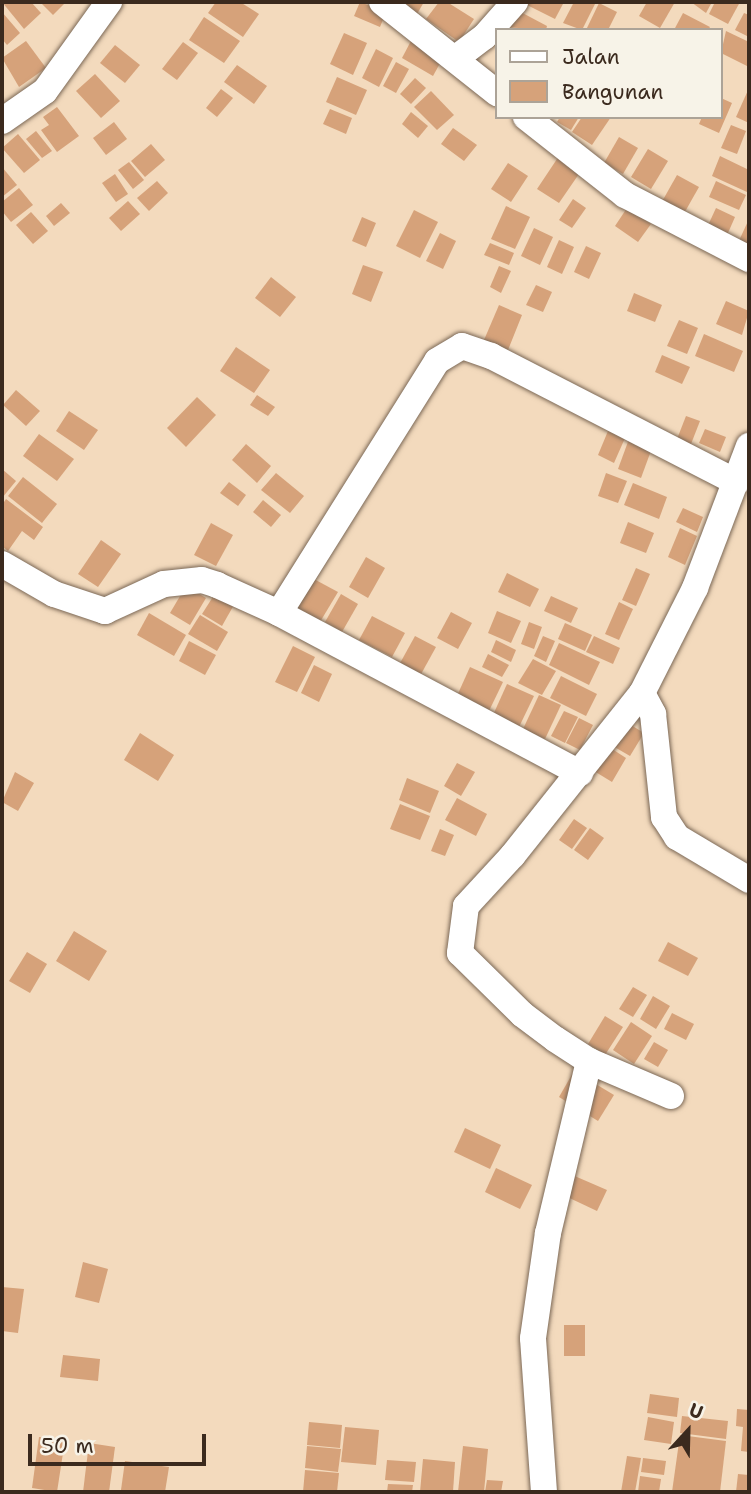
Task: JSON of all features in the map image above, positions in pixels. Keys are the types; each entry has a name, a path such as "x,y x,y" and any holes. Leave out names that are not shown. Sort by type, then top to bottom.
{"street":[{"path":"2,121 45,91 109,2"},
{"path":"382,2 496,92"},
{"path":"456,58 484,37 515,2"},
{"path":"529,119 625,195 749,259"},
{"path":"279,613 437,361 462,346 491,356 736,482"},
{"path":"671,1096 589,1061 522,1014 460,953 466,906 580,772 642,693 695,588 749,446"},
{"path":"2,564 54,594 105,611 164,584 202,580 279,613 580,772"},
{"path":"642,693 653,714 664,817 677,837 749,880"},
{"path":"544,1492 533,1338 548,1233 589,1061"}],"building":[{"path":"2,2 31,2 41,13 24,29"},
{"path":"40,2 66,2 53,15"},
{"path":"216,2 240,2 259,14 243,37 208,13"},
{"path":"360,2 386,12 380,27 354,16"},
{"path":"408,2 424,2 417,14 405,7"},
{"path":"439,2 447,2 474,19 459,42 426,19"},
{"path":"528,2 564,2 555,19 527,5"},
{"path":"574,2 596,2 583,28 563,23"},
{"path":"647,2 675,2 660,28 639,16"},
{"path":"691,2 712,2 706,13"},
{"path":"715,2 740,2 728,24 709,14"},
{"path":"599,3 617,12 609,28 587,28"},
{"path":"515,9 547,26 546,28 505,27"},
{"path":"2,12 20,33 7,45 2,39"},
{"path":"683,13 710,27 709,28 675,28"},
{"path":"744,13 749,15 749,37 735,30"},
{"path":"204,17 240,41 224,63 189,40"},
{"path":"726,31 749,42 749,67 723,54"},
{"path":"344,33 367,43 353,75 330,64"},
{"path":"412,39 444,56 433,76 402,58"},
{"path":"26,41 46,68 19,87 2,58"},
{"path":"183,42 198,53 177,80 162,69"},
{"path":"115,45 140,65 125,83 100,63"},
{"path":"376,49 393,58 379,87 362,78"},
{"path":"396,62 409,69 396,93 383,86"},
{"path":"237,65 267,86 254,104 224,82"},
{"path":"95,74 120,101 101,118 76,91"},
{"path":"337,77 367,90 356,115 326,102"},
{"path":"415,78 426,88 411,104 400,94"},
{"path":"749,88 749,123 736,117"},
{"path":"221,89 233,98 217,117 206,108"},
{"path":"431,91 454,115 437,130 414,107"},
{"path":"723,99 732,103 719,133 699,124 701,119 723,119"},
{"path":"57,107 79,136 57,152 41,130 49,125 43,117"},
{"path":"330,109 352,118 346,134 323,124"},
{"path":"411,112 428,126 418,138 402,124"},
{"path":"559,119 578,119 571,130 557,122"},
{"path":"581,119 610,119 592,145 572,132"},
{"path":"114,122 127,139 106,155 93,138"},
{"path":"731,125 746,131 737,154 721,148"},
{"path":"453,128 477,145 464,161 441,144"},
{"path":"36,131 52,151 42,158 26,139"},
{"path":"18,134 40,160 24,173 2,148"},
{"path":"619,137 638,148 623,174 604,163"},
{"path":"151,144 165,160 145,177 131,161"},
{"path":"648,149 668,161 651,189 631,177"},
{"path":"559,156 581,171 559,203 537,189"},
{"path":"720,156 749,170 747,192 712,176"},
{"path":"129,162 144,180 133,189 118,170"},
{"path":"508,163 528,176 511,202 491,189"},
{"path":"2,167 17,185 2,197"},
{"path":"115,174 128,194 116,202 102,183"},
{"path":"677,175 699,187 682,217 660,205"},
{"path":"157,181 168,193 149,211 137,198"},
{"path":"716,181 746,195 739,210 709,197"},
{"path":"19,188 33,205 11,222 2,211 2,202"},
{"path":"573,199 586,208 572,228 559,220"},
{"path":"128,201 140,214 121,231 109,218"},
{"path":"61,203 70,213 54,226 46,216"},
{"path":"506,206 530,217 515,249 491,239"},
{"path":"627,208 651,224 638,242 615,226"},
{"path":"716,208 735,217 724,242 704,234"},
{"path":"414,210 438,222 420,258 396,246"},
{"path":"31,212 48,231 33,244 16,225"},
{"path":"362,217 376,223 366,247 352,241"},
{"path":"749,219 749,250 737,245"},
{"path":"534,228 553,237 540,265 521,256"},
{"path":"440,233 456,241 443,269 426,261"},
{"path":"559,240 574,247 562,274 547,267"},
{"path":"490,243 514,253 509,265 484,255"},
{"path":"586,246 601,253 589,279 574,272"},
{"path":"363,265 383,272 371,302 352,294"},
{"path":"499,266 511,271 501,293 490,287"},
{"path":"271,277 296,297 280,317 255,298"},
{"path":"536,285 552,292 543,312 526,305"},
{"path":"634,293 662,305 655,322 627,311"},
{"path":"726,301 749,311 742,335 716,324"},
{"path":"499,305 522,315 508,350 484,340"},
{"path":"679,320 698,328 687,354 667,346"},
{"path":"704,334 743,351 734,372 695,356"},
{"path":"236,347 270,370 254,393 220,371"},
{"path":"662,355 690,367 682,384 655,372"},
{"path":"16,390 40,411 26,426 3,405"},
{"path":"257,395 275,407 268,416 250,405"},
{"path":"197,397 216,415 186,447 167,428"},
{"path":"69,411 98,430 84,450 56,431"},
{"path":"686,416 700,421 691,444 677,439"},
{"path":"705,429 726,437 720,452 699,443"},
{"path":"608,431 625,438 614,463 598,455"},
{"path":"39,434 74,459 57,481 23,456"},
{"path":"629,439 652,448 641,478 618,469"},
{"path":"246,444 271,466 257,483 232,460"},
{"path":"2,469 16,481 2,498"},
{"path":"276,473 304,496 290,513 261,490"},
{"path":"606,473 627,481 618,503 598,496"},
{"path":"23,477 57,504 42,523 8,496"},
{"path":"229,482 246,495 238,506 220,493"},
{"path":"633,483 667,497 659,519 624,505"},
{"path":"6,499 43,527 34,540 22,531 8,551 2,546 2,505"},
{"path":"263,500 281,515 271,527 253,512"},
{"path":"683,508 703,517 697,532 676,522"},
{"path":"628,522 654,533 646,553 620,543"},
{"path":"211,523 233,535 216,566 194,555"},
{"path":"680,528 697,536 685,565 668,557"},
{"path":"101,540 121,554 98,587 78,574"},
{"path":"366,557 385,568 368,598 349,587"},
{"path":"636,568 650,574 636,606 622,600"},
{"path":"507,573 539,589 530,607 498,592"},
{"path":"312,578 338,592 320,622 295,608"},
{"path":"186,586 206,598 190,625 170,613"},
{"path":"216,592 235,603 222,626 202,614"},
{"path":"341,594 358,604 342,632 325,622"},
{"path":"551,596 578,608 571,623 544,611"},
{"path":"619,602 633,609 619,640 605,634"},
{"path":"497,611 521,621 511,643 488,633"},
{"path":"451,612 472,623 458,649 437,638"},
{"path":"149,613 186,635 174,656 137,635"},
{"path":"200,615 228,632 217,651 188,634"},
{"path":"372,616 405,633 392,657 359,640"},
{"path":"529,622 542,627 534,649 521,644"},
{"path":"565,623 592,635 585,651 558,639"},
{"path":"415,636 436,647 420,676 399,665"},
{"path":"543,636 555,641 546,662 534,656"},
{"path":"594,636 620,648 613,664 586,652"},
{"path":"496,640 516,650 511,662 491,652"},
{"path":"189,641 216,655 205,675 179,661"},
{"path":"559,643 600,662 589,685 549,665"},
{"path":"293,646 315,657 297,692 275,682"},
{"path":"488,654 509,665 502,677 482,667"},
{"path":"533,659 556,671 542,695 518,683"},
{"path":"314,665 332,674 319,702 301,693"},
{"path":"470,667 503,682 488,713 456,698"},
{"path":"561,676 597,694 586,716 550,698"},
{"path":"507,684 534,696 519,727 493,715"},
{"path":"539,695 561,705 545,739 523,729"},
{"path":"564,711 578,717 565,743 551,736"},
{"path":"579,718 593,725 580,750 566,743"},
{"path":"626,722 644,733 630,756 611,745"},
{"path":"140,733 174,755 158,781 124,760"},
{"path":"609,747 626,758 612,782 594,771"},
{"path":"457,763 475,772 461,796 444,786"},
{"path":"15,772 34,783 18,811 2,802"},
{"path":"407,778 439,791 430,813 399,800"},
{"path":"457,798 487,814 476,836 445,820"},
{"path":"400,804 430,816 420,840 390,829"},
{"path":"574,819 587,828 572,849 559,840"},
{"path":"590,828 604,838 588,860 574,850"},
{"path":"440,829 454,835 445,856 431,851"},
{"path":"74,931 107,951 89,981 56,961"},
{"path":"668,942 698,958 688,976 658,961"},
{"path":"27,952 47,964 30,993 9,981"},
{"path":"633,987 647,995 633,1017 619,1009"},
{"path":"653,996 670,1006 656,1029 640,1019"},
{"path":"672,1013 694,1024 686,1040 664,1029"},
{"path":"605,1016 623,1027 605,1055 588,1044"},
{"path":"631,1022 652,1036 634,1064 613,1050"},
{"path":"654,1042 668,1050 658,1067 644,1059"},
{"path":"574,1071 614,1095 598,1121 559,1097"},
{"path":"465,1128 501,1145 490,1169 454,1152"},
{"path":"496,1168 532,1185 520,1209 485,1192"},
{"path":"570,1174 607,1190 597,1211 561,1194"},
{"path":"83,1262 108,1269 99,1303 75,1297"},
{"path":"2,1287 24,1289 18,1333 2,1331"},
{"path":"564,1325 585,1325 585,1356 564,1356"},
{"path":"63,1355 100,1359 98,1381 60,1377"},
{"path":"650,1394 679,1398 677,1417 647,1413"},
{"path":"737,1409 749,1410 749,1452 741,1451 743,1427 736,1426"},
{"path":"682,1416 728,1421 726,1439 680,1433"},
{"path":"648,1417 674,1422 671,1444 644,1440"},
{"path":"309,1422 342,1425 340,1448 307,1445"},
{"path":"345,1427 379,1430 376,1465 341,1462"},
{"path":"680,1435 726,1441 720,1492 672,1492"},
{"path":"39,1437 65,1440 57,1492 32,1488"},
{"path":"89,1443 115,1447 109,1492 83,1492"},
{"path":"307,1446 341,1449 338,1472 305,1468"},
{"path":"463,1446 488,1449 484,1492 458,1492"},
{"path":"627,1456 641,1458 635,1492 621,1492"},
{"path":"643,1458 666,1461 664,1475 641,1472"},
{"path":"423,1459 455,1462 453,1492 420,1492"},
{"path":"387,1460 416,1462 414,1482 385,1480"},
{"path":"125,1461 169,1467 165,1492 121,1490"},
{"path":"305,1470 339,1473 337,1492 303,1492"},
{"path":"738,1474 749,1475 749,1492 736,1492"},
{"path":"640,1476 661,1479 659,1492 638,1492"},
{"path":"487,1480 503,1481 501,1492 485,1492"},
{"path":"388,1484 413,1485 412,1492 387,1492"}]}
